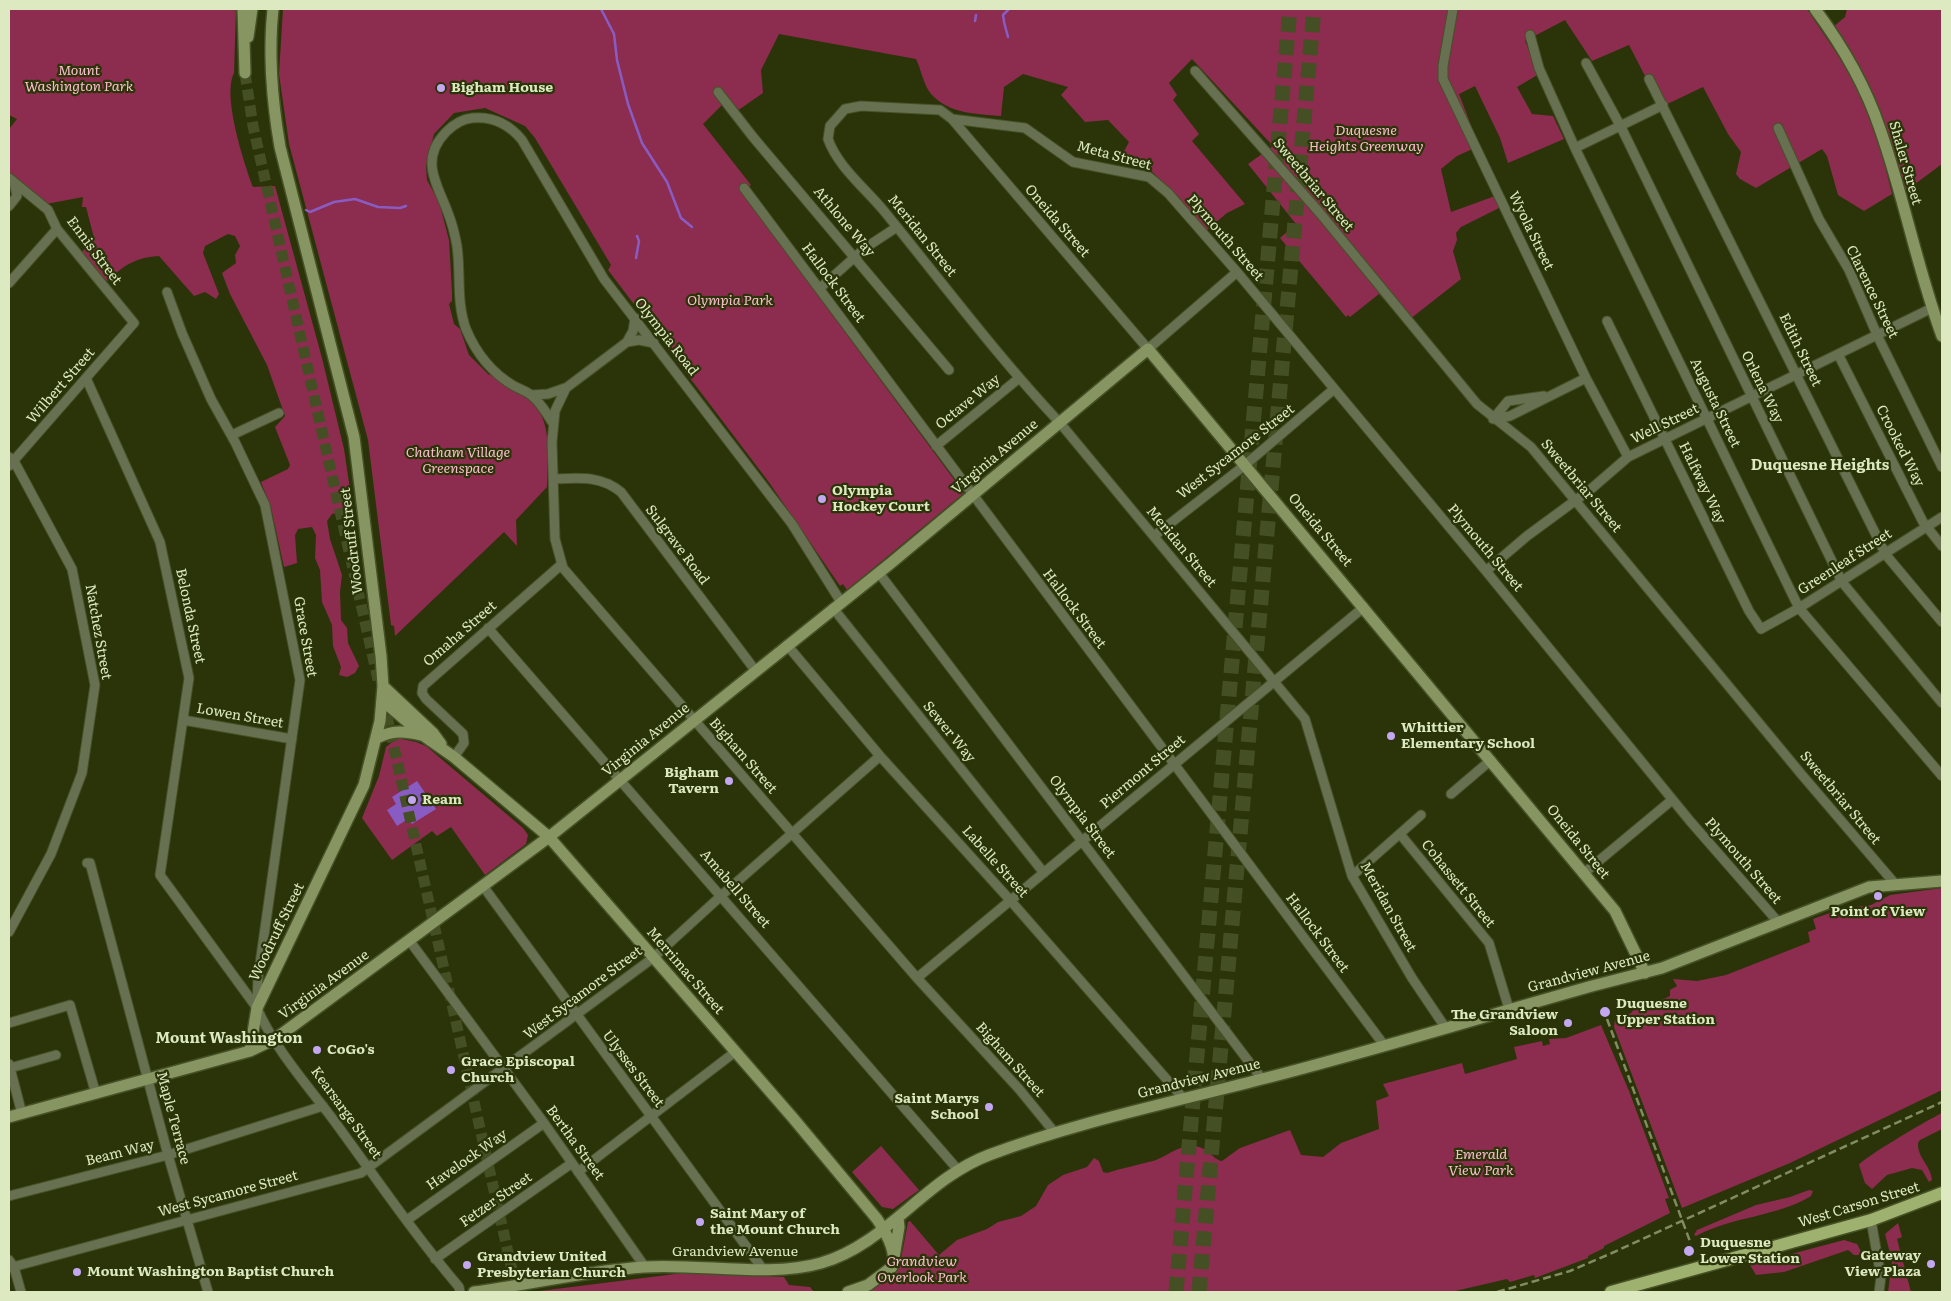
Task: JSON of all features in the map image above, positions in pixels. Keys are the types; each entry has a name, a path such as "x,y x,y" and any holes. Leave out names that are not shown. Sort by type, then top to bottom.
{"main road":[{"name":"West Carson Street","path":"1611,1292 1870,1220 1942,1194"}],"street":[{"path":"243,9 246,73"},
{"path":"245,51 252,9"},
{"name":"Woodruff Street","path":"250,1052 257,1008 359,798 377,738 382,700 381,656 354,437 280,147 270,72 273,9"},
{"name":"Wyola Street","path":"1453,9 1443,66 1443,79 1586,378 1628,457"},
{"name":"Shaler Street","path":"1815,9 1857,79 1880,129 1932,308 1942,336"},
{"name":"Augusta Street","path":"1530,35 1539,68 1575,148 1799,608 1942,776"},
{"name":"Orlena Way","path":"1586,63 1621,127 1842,582 1942,703"},
{"name":"Sweetbriar Street","path":"1195,71 1319,212 1476,404 1531,448 1802,775 1896,885"},
{"name":"Edith Street","path":"1649,79 1886,554 1942,622"},
{"name":"Athlone Way","path":"718,92 753,138 856,257 949,370"},
{"path":"1575,148 1663,105"},
{"name":"Meta Street","path":"830,126 845,109 861,106 940,110 952,119 1025,128 1073,162 1148,177 1168,193"},
{"name":"Olympia Road","path":"531,395 513,386 488,366 471,340 462,316 454,232 431,167 439,140 459,122 468,118 489,118 509,127 517,134 604,279 792,524 837,605"},
{"name":"Oneida Street","path":"952,119 1246,465 1583,874 1615,910 1645,974"},
{"name":"Meridan Street","path":"830,126 828,139 830,146 857,181 897,227 1018,379 1060,423 1305,719 1352,876 1412,978 1445,1027"},
{"name":"Clarence Street","path":"1778,128 1819,219 1849,270 1878,336 1942,467"},
{"path":"9,206 18,196 12,180"},
{"name":"Ennis Street","path":"12,180 48,210 57,229 134,323"},
{"name":"Hallock Street","path":"744,188 1384,1045"},
{"name":"Plymouth Street","path":"1168,193 1237,272 1486,571 1672,800 1778,923"},
{"path":"820,288 856,257 897,227"},
{"path":"9,283 57,229"},
{"name":"Virginia Avenue","path":"9,1117 250,1052 275,1039 549,837 973,496 1237,272"},
{"name":"Grace Street","path":"167,292 182,333 211,399 232,435 265,505 300,680 258,978 257,1008"},
{"name":"Well Street","path":"1486,571 1527,536 1628,457 1932,308"},
{"path":"627,342 633,332 634,318"},
{"name":"Halfway Way","path":"1607,322 1749,611 1761,629"},
{"name":"Wilbert Street","path":"10,461 134,323"},
{"path":"627,342 639,340 654,343"},
{"name":"Bigham Street","path":"627,342 566,388 557,405 552,422 555,539 562,564 574,582 694,721 917,978 1019,1089 1055,1133"},
{"name":"Crooked Way","path":"1838,354 1927,528 1942,546"},
{"name":"Belonda Street","path":"86,378 160,542 189,678 160,875"},
{"path":"1493,419 1510,416 1586,378"},
{"name":"Octave Way","path":"936,446 1018,379"},
{"path":"531,395 548,394 566,388"},
{"name":"West Sycamore Street","path":"1154,536 1246,465 1334,389"},
{"path":"531,395 552,422"},
{"path":"1493,419 1508,402 1551,395"},
{"path":"232,435 279,414"},
{"name":"Natchez Street","path":"9,932 51,854 82,773 95,685 72,569 10,461"},
{"name":"Sulgrave Road","path":"553,479 595,478 608,483 621,492 755,670"},
{"name":"Greenleaf Street","path":"1761,629 1842,582 1942,517"},
{"name":"Omaha Street","path":"454,757 464,743 463,734 426,699 422,689 426,682 562,564"},
{"name":"Olympia Street","path":"879,573 1262,1079"},
{"name":"Sewer Way","path":"837,605 1044,873"},
{"name":"Piermont Street","path":"917,978 1364,607"},
{"name":"Amabell Street","path":"488,628 959,1170"},
{"name":"Labelle Street","path":"787,645 880,756 1010,900 1183,1098"},
{"name":"Merrimac Street","path":"382,686 434,733 445,749"},
{"name":"Merrimac Street","path":"382,700 424,736 445,749 549,837 735,1052 884,1230"},
{"name":"Lowen Street","path":"184,720 292,738"},
{"path":"377,738 384,734 405,731 424,736"},
{"name":"West Sycamore Street","path":"10,1265 361,1173 504,1070 653,958 880,756"},
{"path":"1451,794 1491,760"},
{"path":"1583,874 1672,800"},
{"path":"1352,876 1421,815"},
{"name":"Cohassett Street","path":"1400,834 1488,943 1509,1010"},
{"name":"Maple Terrace","path":"88,863 168,1155 208,1292"},
{"name":"Kearsarge Street","path":"160,875 257,1008 262,1022 460,1292"},
{"name":"Grandview Avenue","path":"474,1292 645,1267 800,1267 827,1261 861,1246 959,1170 986,1156 1102,1118 1262,1079 1445,1027 1645,974 1870,887 1942,881"},
{"name":"Ulysses Street","path":"483,886 762,1268"},
{"name":"Bertha Street","path":"409,940 544,1123 645,1267"},
{"path":"9,1023 70,1005 96,1094"},
{"path":"578,1172 735,1052"},
{"path":"22,1114 9,1066 56,1055"},
{"name":"Beam Way","path":"9,1196 168,1155 323,1106"},
{"name":"Havelock Way","path":"407,1220 544,1123"},
{"name":"Fetzer Street","path":"435,1259 572,1163"},
{"path":"848,1292 868,1285 889,1271 894,1258 898,1235 898,1218"},
{"path":"1870,1220 1881,1277 1879,1292"},
{"path":"884,1230 894,1258"},
{"path":"10,1265 21,1292"}],"green space":[{"name":"Mount Washington Park","path":"9,9 236,9 234,73 231,84 231,97 236,130 253,187 275,186 322,358 344,449 352,503 351,510 332,514 327,521 330,539 342,575 340,592 341,620 347,628 348,643 359,666 355,673 347,677 339,675 341,667 333,646 332,625 322,602 320,570 315,558 316,535 312,527 298,529 295,535 297,563 284,567 271,508 261,482 288,469 290,465 275,427 285,416 267,365 230,294 222,273 236,263 235,255 240,246 235,236 228,234 205,246 203,253 219,294 216,299 205,292 194,296 159,256 137,260 119,270 108,281 97,275 81,253 94,238 86,207 82,207 83,197 46,204 9,172 9,129 17,119 9,115"},
{"path":"283,9 1807,9 1847,69 1867,107 1892,194 1864,211 1838,195 1827,156 1822,149 1756,188 1740,179 1736,174 1741,152 1728,134 1703,87 1661,107 1629,45 1592,61 1565,20 1525,41 1539,74 1517,87 1532,114 1553,116 1564,139 1508,163 1500,138 1475,86 1459,94 1479,146 1457,156 1441,169 1451,212 1495,196 1501,207 1461,227 1456,233 1457,240 1453,251 1461,279 1405,323 1379,294 1350,317 1348,315 1346,317 1280,238 1296,224 1248,164 1273,146 1192,59 1169,83 1177,95 1173,100 1199,134 1192,141 1245,204 1227,213 1207,230 1145,164 1134,166 1123,153 1129,142 1108,120 1085,122 1061,95 1068,87 1023,74 1004,87 1001,116 964,112 947,106 929,92 916,59 779,34 761,70 763,93 737,111 728,99 703,124 751,185 742,193 964,493 847,590 843,584 840,586 768,481 608,270 611,265 535,138 525,126 485,108 454,113 434,134 426,166 427,180 439,202 449,240 452,301 449,304 454,324 460,329 469,355 489,375 491,374 529,400 542,417 546,428 548,452 547,487 516,520 517,546 504,532 395,636 394,626 391,625 368,440 289,144 279,74"},
{"path":"1847,9 1942,9 1942,164 1907,190 1904,189 1887,132 1864,77 1832,28 1845,17"},
{"path":"397,738 426,746 523,828 528,835 526,844 485,875 451,827 437,836 432,831 392,860 362,818 379,776 386,747"},
{"path":"1942,888 1942,1090 1790,1163 1682,1208 1614,1027 1615,1020 1631,1013 1637,1006 1645,1002 1651,1005 1670,996 1670,990 1677,986 1673,979 1697,981 1726,975 1810,942 1808,932 1816,929 1813,919 1841,909 1871,905 1890,895"},
{"name":"Emerald View Park","path":"1601,1025 1629,1091 1669,1198 1665,1199 1670,1213 1604,1246 1604,1248 1588,1256 1588,1258 1535,1278 1534,1275 1510,1282 1507,1279 1451,1292 866,1292 894,1276 900,1264 908,1222 910,1221 939,1255 957,1240 987,1229 998,1222 1021,1216 1036,1206 1048,1185 1063,1175 1087,1167 1094,1158 1099,1161 1103,1172 1107,1173 1153,1161 1179,1148 1190,1146 1201,1148 1222,1161 1240,1148 1290,1130 1301,1155 1323,1157 1341,1143 1379,1129 1376,1101 1389,1096 1383,1084 1462,1063 1465,1074 1517,1059 1514,1047 1542,1041 1543,1046 1550,1044 1549,1039 1566,1038"},
{"path":"1942,1113 1942,1129 1920,1140 1918,1143 1918,1148 1932,1180 1929,1182 1922,1170 1912,1168 1887,1175 1872,1189 1865,1183 1859,1165 1863,1161"},
{"path":"881,1146 919,1190 893,1209 882,1207 852,1172"},
{"path":"1809,1190 1813,1191 1811,1196 1798,1203 1769,1213 1725,1224 1696,1236 1694,1235 1697,1230 1756,1205 1790,1197"},
{"path":"1898,1223 1902,1237 1897,1239 1911,1292 1888,1292 1892,1261 1885,1234"},
{"path":"1844,1240 1857,1244 1863,1255 1854,1255 1848,1250 1784,1272 1756,1275 1750,1265"},
{"path":"683,1273 784,1277 789,1285 810,1287 814,1292 532,1292"}],"shaded area":[{"name":"Ream","path":"417,781 436,809 412,824 408,819 397,826 387,810 396,804 392,797"}],"waterway":[{"path":"601,9 614,34 617,60 628,104 642,143 667,182 681,218 692,227"},
{"path":"1004,21 1003,15 1009,9"},
{"path":"975,21 976,15"},
{"path":"1004,22 1008,37"},
{"path":"306,210 310,212 334,202 355,199 378,207 400,208 406,206"},
{"path":"636,258 639,241 637,236"}],"tunnel":[{"path":"1176,1292 1290,9"},
{"path":"1199,1292 1314,9"},
{"path":"245,73 253,126 379,684"},
{"path":"383,699 517,1292"}],"railway":[{"path":"1607,1019 1691,1244"},
{"path":"1497,1292 1570,1271 1942,1102"}],"place":[{"name":"Bigham House","path":"441,88"},
{"name":"Olympia Hockey Court","path":"822,499"},
{"name":"Whittier Elementary School","path":"1391,736"},
{"name":"Bigham Tavern","path":"729,781"},
{"name":"Ream","path":"412,800"},
{"name":"Point of View","path":"1878,896"},
{"name":"Duquesne Upper Station","path":"1605,1012"},
{"name":"The Grandview Saloon","path":"1568,1023"},
{"name":"CoGo's","path":"317,1050"},
{"name":"Grace Episcopal Church","path":"451,1070"},
{"name":"Saint Marys School","path":"989,1107"},
{"name":"Saint Mary of the Mount Church","path":"700,1222"},
{"name":"Duquesne Lower Station","path":"1689,1251"},
{"name":"Gateway View Plaza","path":"1931,1264"},
{"name":"Grandview United Presbyterian Church","path":"467,1265"},
{"name":"Mount Washington Baptist Church","path":"77,1272"}],"district":[{"name":"Duquesne Heights","path":"1820,466"},
{"name":"Mount Washington","path":"229,1039"}],"park label":[{"name":"Duquesne Heights Greenway","path":"1366,140"},
{"name":"Olympia Park","path":"730,301"},
{"name":"Chatham Village Greenspace","path":"458,462"},
{"name":"Grandview Overlook Park","path":"922,1270"}]}
